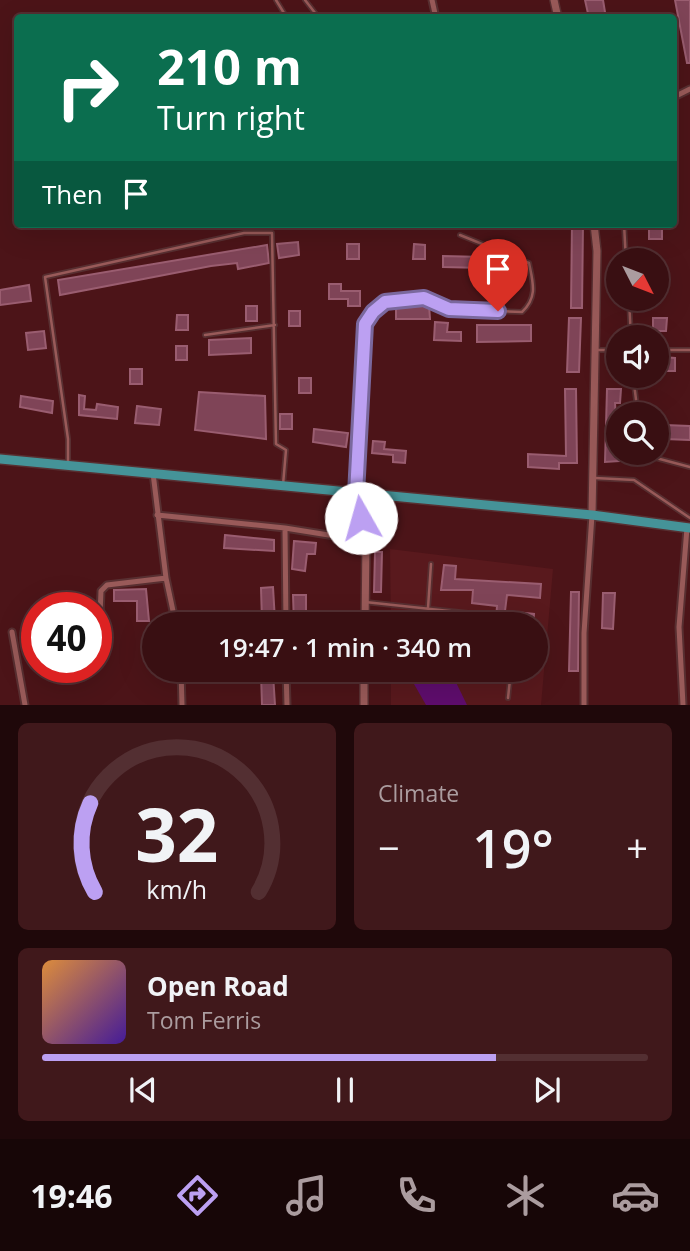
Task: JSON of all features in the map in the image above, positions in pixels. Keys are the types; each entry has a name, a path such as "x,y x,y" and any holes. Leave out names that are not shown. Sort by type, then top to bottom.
{"highway":[{"path":"0,459 592,515 688,528"}],"street":[{"path":"584,705 584,633 595,478 597,251 594,228"},
{"path":"153,473 166,578 173,612"},
{"path":"356,494 366,541 365,612"},
{"path":"158,515 285,528 366,541"},
{"path":"285,528 286,612"},
{"path":"683,705 679,627 688,528"},
{"path":"101,592 107,585 166,578"},
{"path":"12,632 25,704 16,705"},
{"path":"181,682 182,705"},
{"path":"286,682 287,705"},
{"path":"364,682 364,705"}],"lane":[{"path":"305,0 316,14"},
{"path":"624,228 625,248"},
{"path":"68,465 68,439 46,277 244,233 272,233 276,444 286,450 283,486"},
{"path":"356,494 365,324 373,312 385,302 424,298 449,309 522,312 532,303 534,291 529,263 460,234"},
{"path":"205,335 275,325"},
{"path":"595,350 606,350"},
{"path":"669,350 690,350"},
{"path":"669,461 690,467"},
{"path":"595,478 634,480 690,518"},
{"path":"429,612 431,564"},
{"path":"365,602 459,612"},
{"path":"508,698 510,682"}],"shaded area":[{"path":"390,549 553,569 548,626 548,612 391,612"},
{"path":"391,682 543,682 541,705 391,705"},
{"path":"413,682 456,682 467,705 426,705"}],"building":[{"path":"585,0 603,0 605,14 588,14"},
{"path":"675,0 690,0 690,63 687,63"},
{"path":"572,228 583,228 582,308 571,308"},
{"path":"649,228 662,228 662,239 649,239"},
{"path":"298,242 299,255 279,258 277,244"},
{"path":"347,244 359,244 359,259 347,259"},
{"path":"414,244 425,245 425,259 413,259"},
{"path":"267,245 269,263 238,269 237,263 211,266 60,295 58,280"},
{"path":"443,256 483,257 483,268 443,267"},
{"path":"329,284 341,284 341,291 360,291 360,306 348,306 348,299 329,299"},
{"path":"29,285 31,301 0,305 0,290"},
{"path":"396,305 429,305 430,319 396,319"},
{"path":"246,306 257,306 257,321 246,321"},
{"path":"289,311 300,311 300,326 289,326"},
{"path":"177,315 188,315 188,330 176,330"},
{"path":"569,318 581,318 579,372 567,372"},
{"path":"653,318 667,318 666,325 653,325"},
{"path":"435,322 448,323 447,332 461,332 461,341 434,340"},
{"path":"477,325 531,325 531,341 477,342"},
{"path":"44,331 46,348 28,350 26,333"},
{"path":"251,338 251,353 209,355 209,340"},
{"path":"176,346 187,346 187,360 176,360"},
{"path":"669,358 675,358 675,371 669,371"},
{"path":"130,369 142,369 142,384 130,384"},
{"path":"299,378 311,378 311,393 299,393"},
{"path":"565,389 576,389 577,463 559,463 559,469 528,467 528,454 566,456"},
{"path":"607,389 621,389 620,402 607,402"},
{"path":"199,392 265,396 266,439 195,430"},
{"path":"79,395 85,396 84,409 96,410 97,404 118,407 117,419 79,415"},
{"path":"21,396 53,401 52,413 20,407"},
{"path":"137,406 161,409 159,425 135,423"},
{"path":"280,414 292,414 292,429 280,429"},
{"path":"669,425 690,426 690,440 669,439"},
{"path":"314,429 348,433 346,447 313,442"},
{"path":"373,441 385,442 384,449 406,451 405,463 393,462 393,455 372,453"},
{"path":"225,535 274,540 274,551 224,548"},
{"path":"294,541 316,543 315,554 307,554 305,571 292,569"},
{"path":"375,552 382,552 381,592 374,592"},
{"path":"444,565 456,566 455,579 541,584 540,598 507,595 505,611 515,612 497,612 497,606 472,603 473,590 441,590"},
{"path":"273,587 274,612 262,612 261,588"},
{"path":"146,589 148,612 142,612 142,621 137,621 137,601 114,601 114,590"},
{"path":"571,592 579,592 578,671 569,671"},
{"path":"603,593 615,593 613,629 602,628"},
{"path":"293,595 306,595 306,612 294,612"},
{"path":"261,682 274,682 275,705 262,705"}],"route":[{"path":"361,518 356,494 365,324 373,312 385,302 424,298 440,302 449,309 498,311"}]}
